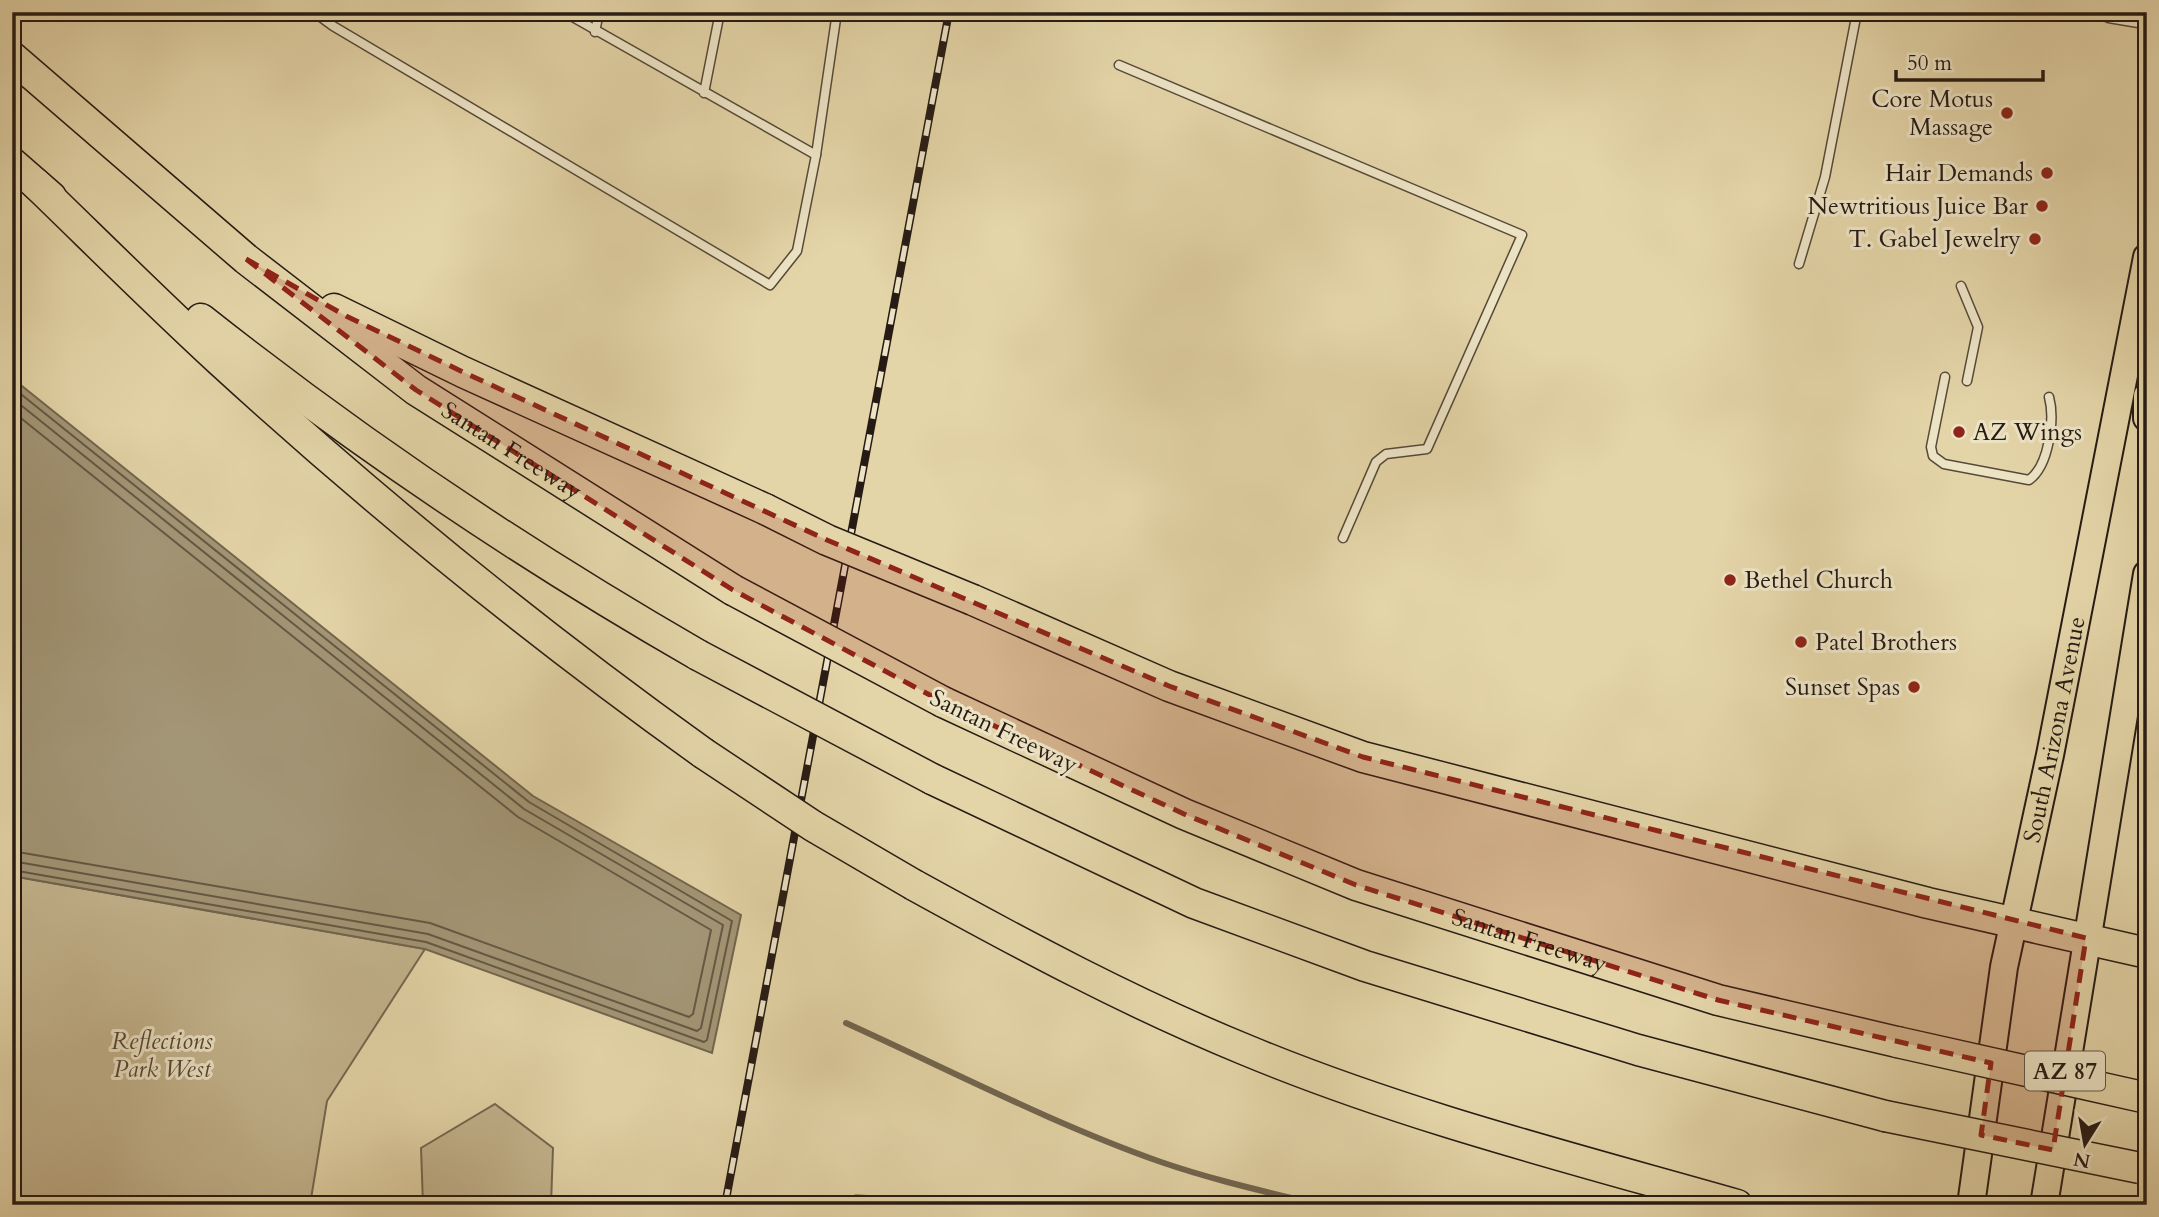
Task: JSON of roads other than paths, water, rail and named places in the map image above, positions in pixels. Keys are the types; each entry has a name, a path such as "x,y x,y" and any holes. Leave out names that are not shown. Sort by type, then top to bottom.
{"highway":[{"name":"Santan Freeway","path":"12,57 246,259 416,390 733,590 943,702 1184,814 1356,885 1718,1000 2147,1098"},
{"path":"12,163 286,386 377,453 596,596 698,655 932,779 1194,904 1365,966 1638,1050 1885,1116 2143,1169"},
{"path":"36,184 219,360 376,496 554,643 703,753 813,826 914,885 1079,975 1248,1051 1398,1106 1737,1205"},
{"path":"246,259 346,316 827,540 1170,686 1363,757 1927,903 2147,953"}],"main road":[{"name":"South Arizona Avenue","path":"1971,1205 2004,967 2141,326 2147,257"},
{"path":"2147,396 2147,418"},
{"name":"AZ 87","path":"2044,1205 2147,574"}],"street":[{"path":"2111,12 2147,18"}],"lane":[{"path":"314,12 770,285 797,251 816,155 837,12"},
{"path":"564,12 816,155"},
{"path":"595,32 599,12"},
{"path":"704,93 720,12"},
{"path":"1799,264 1825,177 1857,12"},
{"path":"1119,65 1522,234 1427,449 1386,454 1376,462 1343,538"},
{"path":"1961,286 1978,327 1967,381"},
{"path":"1945,377 1931,447 1933,456 1944,464 2029,480 2041,467 2052,410 2049,397"},
{"path":"848,1205 856,1200 966,1205"}],"water":[{"path":"12,378 533,796 741,915 712,1053 425,949 12,876"}],"waterway":[{"path":"846,1023 1041,1114 1121,1147 1200,1174 1320,1205"}],"railway":[{"path":"725,1205 949,12"}],"place":[{"name":"Core Motus Massage","path":"2007,113"},
{"name":"Hair Demands","path":"2047,173"},
{"name":"Newtritious Juice Bar","path":"2042,206"},
{"name":"T. Gabel Jewelry","path":"2035,239"},
{"name":"AZ Wings","path":"1959,432"},
{"name":"Bethel Church","path":"1730,580"},
{"name":"Patel Brothers","path":"1801,642"},
{"name":"Sunset Spas","path":"1914,687"}],"park label":[{"name":"Reflections Park West","path":"162,1055"}]}
